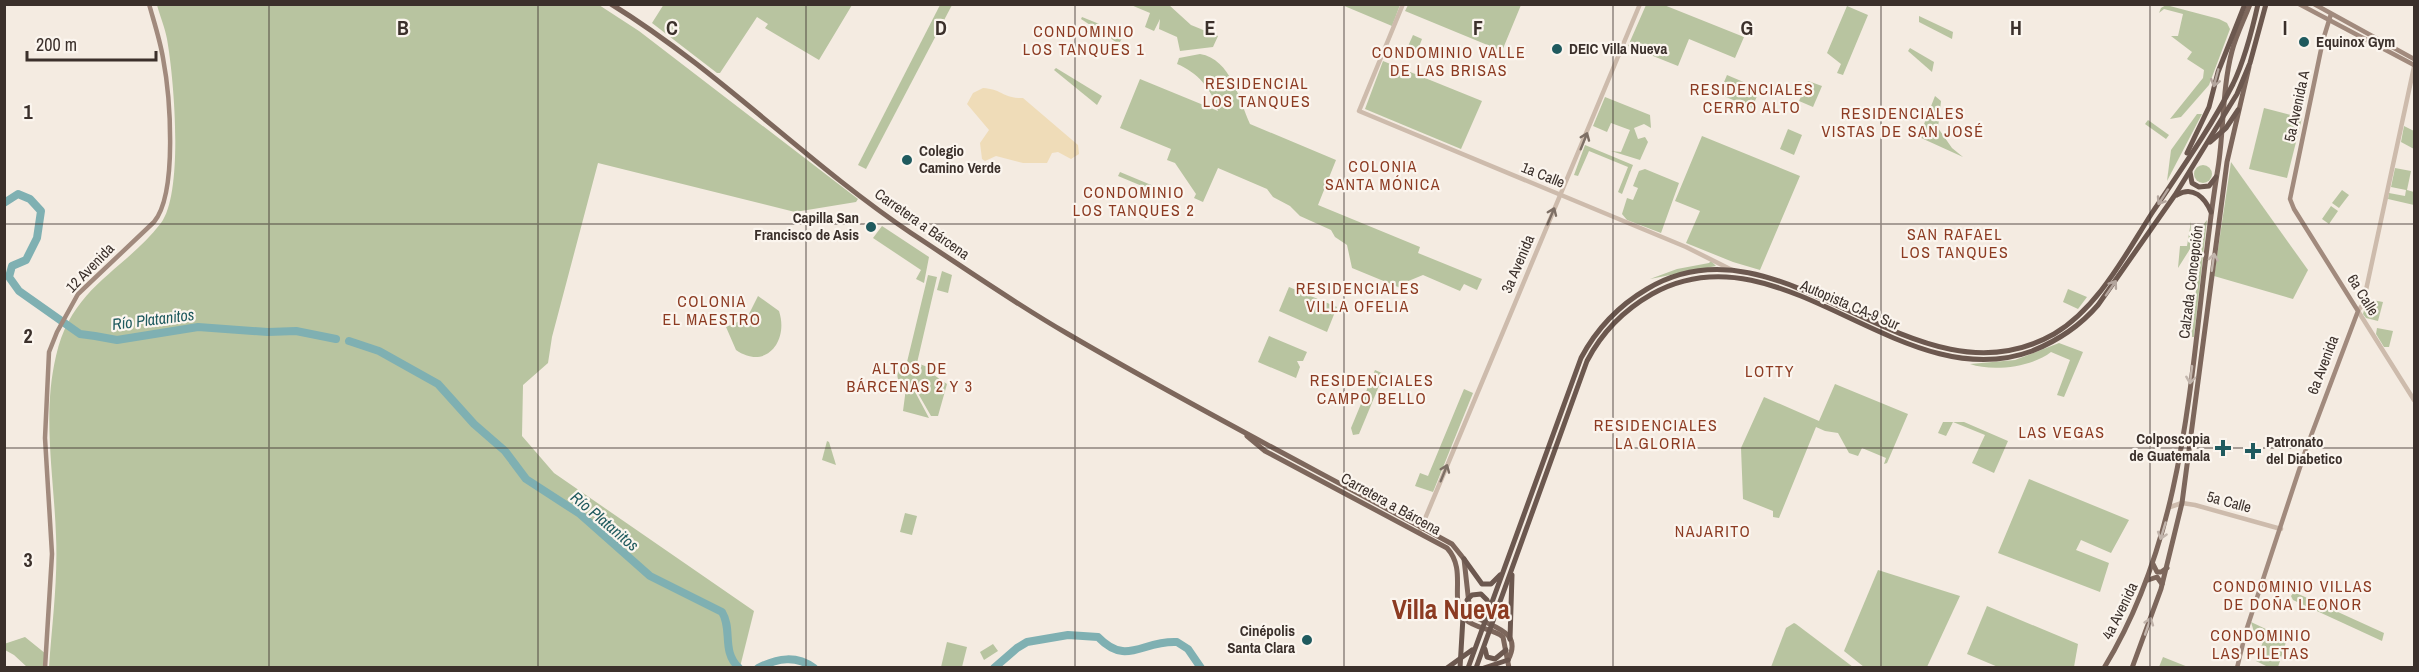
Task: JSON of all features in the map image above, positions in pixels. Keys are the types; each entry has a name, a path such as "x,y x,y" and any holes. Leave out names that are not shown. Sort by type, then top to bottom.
{"highway":[{"path":"2177,175 2209,107 2218,72 2247,4"},
{"name":"Autopista CA-9 Sur","path":"1476,668 1578,364 1587,346 1605,322 1626,302 1653,285 1690,272 1732,270 1776,280 1943,349 1976,354 2003,352 2046,338 2082,314 2102,288 2177,175 2233,83 2258,4"},
{"name":"Autopista CA-9 Sur","path":"1468,668 1490,610 1510,567 1587,361 1613,324 1640,301 1678,282 1698,277 1742,279 1775,287 1960,360 2004,359 2050,344 2089,316 2173,198 2237,94 2250,63 2267,4"},
{"path":"2206,144 2226,128 2238,110"},
{"path":"2191,167 2191,181 2196,186 2209,186 2216,177"},
{"path":"2173,198 2185,192 2197,193 2211,212"},
{"path":"1464,559 1477,580 1486,585 1495,582 1510,567"},
{"path":"1510,567 1510,639"},
{"path":"1467,600 1472,595 1481,594 1487,600 1490,610"},
{"path":"1458,666 1463,617"},
{"path":"1486,639 1487,657 1499,657 1506,650"},
{"path":"1447,668 1458,666 1476,644"},
{"path":"1484,668 1498,666 1508,660"}],"main road":[{"name":"12 Avenida","path":"45,668 52,554 45,438 46,387 50,352 57,332 78,294 158,217 165,199 170,142 164,59 149,4"},
{"name":"Carretera a Bárcena","path":"611,4 716,81 909,231 1067,334 1241,432 1277,448 1420,530 1447,548 1457,561 1459,605 1463,617"},
{"name":"Calzada Concepción","path":"2153,562 2170,507 2183,441 2232,49 2247,4"},
{"path":"2300,4 2329,20 2415,59"},
{"path":"2314,4 2415,66"},
{"name":"5a Avenida A","path":"2291,203 2292,187 2331,14"},
{"name":"Calzada Concepción","path":"2133,668 2162,584 2182,503 2226,173 2250,63"},
{"name":"6a Calle","path":"2291,203 2358,311"},
{"name":"6a Avenida","path":"2237,668 2246,631 2323,400 2358,311"},
{"name":"Carretera a Bárcena","path":"1241,432 1264,451 1452,544 1464,559"},
{"path":"1264,442 1264,451 1277,448"},
{"path":"1464,559 1470,613 1503,630 1510,639 1511,652 1508,660"},
{"path":"2153,562 2157,572 2164,572 2167,567"},
{"name":"4a Avenida","path":"2104,668 2126,630 2148,580 2153,562"},
{"path":"2148,580 2157,577 2162,584"},
{"path":"1463,617 1473,625 1499,634 1504,639 1509,668"}],"street":[{"name":"1a Calle","path":"1403,4 1359,111 1718,261 1732,270"},
{"name":"3a Avenida","path":"1420,530 1640,4"},
{"name":"6a Avenida","path":"2358,311 2363,304 2415,66"},
{"path":"1716,270 1718,261"},
{"name":"6a Calle","path":"2358,311 2415,400"},
{"path":"2170,507 2182,503"},
{"name":"5a Calle","path":"2182,503 2281,529"}],"green space":[{"path":"664,4 852,5 819,60 765,28 768,24 757,17 720,73 717,73 652,23"},
{"path":"1408,4 1521,5 1502,51 1405,11"},
{"path":"157,5 599,5 639,31 858,199 856,202 795,212 598,163 552,337 548,363 523,385 522,436 554,473 754,611 740,667 49,667 56,552 49,423 56,356 64,332 86,296 131,255 161,223 168,208 173,187 175,134 172,80 167,39"},
{"path":"940,5 952,5 866,169 858,165"},
{"path":"1131,5 1169,5 1191,25 1218,36 1213,47 1180,51 1177,37 1159,29 1160,19 1154,31 1145,27 1150,13"},
{"path":"1342,5 1400,5 1392,26"},
{"path":"1646,5 1664,5 1744,37 1735,58 1689,39 1678,66 1628,46"},
{"path":"2166,5 2219,19 2227,23 2230,29 2209,85 2181,117 2170,119 2203,78 2204,70 2187,59 2192,52 2171,36 2178,36 2183,14 2164,9 2159,13"},
{"path":"1847,6 1868,15 1843,75 1837,73 1841,64 1827,53"},
{"path":"1919,16 1953,32 1952,39 1919,22"},
{"path":"1082,17 1124,34 1119,44 1081,19"},
{"path":"1413,35 1422,39 1415,57 1405,53"},
{"path":"1910,48 1934,62 1932,72 1908,51"},
{"path":"1200,54 1211,57 1227,72 1250,124 1336,160 1318,205 1420,247 1418,253 1482,279 1477,290 1464,284 1460,291 1423,275 1406,282 1403,289 1352,268 1347,245 1335,237 1331,230 1300,216 1290,206 1273,197 1267,189 1218,168 1203,202 1194,198 1196,194 1175,163 1167,160 1171,149 1120,128 1140,79 1218,111 1203,82 1177,64 1179,58"},
{"path":"1383,61 1482,101 1461,149 1365,109"},
{"path":"1056,68 1102,96 1097,105 1054,70"},
{"path":"1727,75 1760,89 1752,108 1719,94"},
{"path":"1808,81 1822,86 1813,107 1799,101"},
{"path":"1935,96 1941,101 1938,128 1952,148 1963,157 1919,137"},
{"path":"1605,97 1650,115 1651,128 1644,124 1634,128 1638,139 1645,137 1648,142 1640,160 1611,151 1621,152 1630,130 1611,123 1607,132 1593,126"},
{"path":"2264,108 2302,118 2287,178 2249,169"},
{"path":"2197,114 2202,114 2167,181 2171,150"},
{"path":"2148,120 2169,135 2166,139 2145,124"},
{"path":"2404,126 2414,131 2414,149 2401,142"},
{"path":"1788,129 1802,135 1794,155 1780,149"},
{"path":"1702,136 1800,176 1760,270 1686,243 1700,211 1675,201"},
{"path":"1585,145 1633,165 1622,194 1618,192 1628,167 1589,151 1578,176 1574,175"},
{"path":"2231,162 2308,270 2293,299 2214,276"},
{"path":"2203,165 2209,168 2212,174 2209,180 2203,183 2197,180 2194,174 2197,168"},
{"path":"2395,168 2411,171 2407,190 2414,192 2414,205 2388,199 2389,193 2405,196 2406,190 2391,187"},
{"path":"1645,169 1679,183 1661,233 1627,220 1622,214 1627,198 1633,200 1638,188 1633,186 1639,171"},
{"path":"1120,172 1156,187 1154,191 1118,176"},
{"path":"2342,190 2349,195 2339,208 2332,203"},
{"path":"2331,206 2338,211 2329,224 2322,219"},
{"path":"2207,220 2194,337 2192,337 2190,319 2193,318 2203,225"},
{"path":"2191,221 2190,249 2178,268 2180,246 2187,246"},
{"path":"882,226 929,257 924,283 916,279 921,270 873,238"},
{"path":"1711,261 1716,266 1650,279 1677,269"},
{"path":"942,271 952,275 948,293 937,290"},
{"path":"928,275 937,277 917,363 933,369 931,373 947,384 938,416 931,416 915,388 917,386 909,388 913,388 929,418 903,411 906,388 898,379 898,371 907,362"},
{"path":"1289,287 1337,307 1327,332 1279,311"},
{"path":"2068,289 2087,297 2078,309 2063,302"},
{"path":"758,296 779,311 781,333 772,350 757,357 747,356 736,350 726,327 747,318"},
{"path":"2367,299 2383,302 2378,321 2366,318 2363,314"},
{"path":"2377,328 2393,331 2389,347 2384,347 2376,334"},
{"path":"1269,336 1307,352 1303,361 1297,361 1300,367 1296,378 1258,362"},
{"path":"2059,343 2083,352 2064,397 2057,395 2070,360 2051,352 2034,361 2012,367 1990,368 1970,364 2015,360"},
{"path":"1375,370 1384,374 1359,434 1353,435 1351,428"},
{"path":"1835,384 1908,414 1887,463 1884,464 1886,458 1862,448 1858,456 1849,453 1838,433 1816,427 1779,518 1773,517 1773,511 1743,499 1741,448 1764,397 1819,421"},
{"path":"1464,389 1473,393 1433,492 1415,486 1420,473 1428,476"},
{"path":"1943,422 1953,422 1946,436 1938,433"},
{"path":"1953,422 1964,422 2008,441 1994,473 1972,463 1985,435"},
{"path":"827,441 829,442 836,465 822,460"},
{"path":"2029,479 2129,520 2111,553 2081,540 2076,550 2109,563 2100,592 1998,553"},
{"path":"905,513 917,516 912,535 900,532"},
{"path":"1878,570 1960,596 1927,667 1864,667 1844,651"},
{"path":"2294,592 2384,633 2382,641 2293,600 2291,596"},
{"path":"1987,606 2078,644 2074,667 1998,667 1967,654"},
{"path":"2251,622 2287,639 2278,667 2268,667 2256,661 2264,639 2254,632"},
{"path":"1794,623 1853,667 1771,667 1786,628"},
{"path":"25,637 46,654 45,667 27,667 5,650 4,644"},
{"path":"947,642 967,647 962,667 941,667"},
{"path":"993,644 998,651 984,660 980,652"},
{"path":"2163,657 2188,667 2159,667"}],"sand":[{"path":"983,88 1011,97 1023,98 1078,145 1079,154 1071,159 1058,152 1052,153 1047,163 1023,163 996,156 985,161 982,159 980,143 989,130 967,104 973,93"}],"waterway":[{"name":"Río Platanitos","path":"4,203 18,194 30,199 41,211 37,238 26,260 12,266 9,277 19,291 80,334 117,340 198,327 268,332 296,331 336,339"},
{"name":"Río Platanitos","path":"349,341 379,351 438,384 474,424 505,451 526,479 580,514 650,576 722,612 727,626 730,655 739,668"},
{"name":"Río Platanitos","path":"994,668 1027,642 1068,635 1098,637 1108,646 1127,651 1165,642 1177,642 1188,649 1201,668"},
{"name":"Río Platanitos","path":"758,668 787,659 800,661 814,668"}],"place":[{"name":"Equinox Gym","path":"2304,42"},
{"name":"DEIC Villa Nueva","path":"1557,49"},
{"name":"Colegio Camino Verde","path":"907,160"},
{"name":"Capilla San Francisco de Asis","path":"871,227"},
{"name":"Colposcopia de Guatemala","path":"2223,448"},
{"name":"Patronato del Diabetico","path":"2253,451"},
{"name":"Cinépolis Santa Clara","path":"1307,640"}],"district":[{"name":"CONDOMINIO LOS TANQUES 1","path":"1084,40"},
{"name":"CONDOMINIO VALLE DE LAS BRISAS","path":"1449,61"},
{"name":"RESIDENCIAL LOS TANQUES","path":"1257,92"},
{"name":"RESIDENCIALES CERRO ALTO","path":"1752,98"},
{"name":"RESIDENCIALES VISTAS DE SAN JOSÉ","path":"1903,122"},
{"name":"COLONIA SANTA MÓNICA","path":"1383,175"},
{"name":"CONDOMINIO LOS TANQUES 2","path":"1134,201"},
{"name":"SAN RAFAEL LOS TANQUES","path":"1955,243"},
{"name":"RESIDENCIALES VILLA OFELIA","path":"1358,297"},
{"name":"COLONIA EL MAESTRO","path":"712,310"},
{"name":"LOTTY","path":"1770,371"},
{"name":"ALTOS DE BÁRCENAS 2 Y 3","path":"910,377"},
{"name":"RESIDENCIALES CAMPO BELLO","path":"1372,389"},
{"name":"LAS VEGAS","path":"2062,432"},
{"name":"RESIDENCIALES LA GLORIA","path":"1656,434"},
{"name":"NAJARITO","path":"1713,531"},
{"name":"CONDOMINIO VILLAS DE DOÑA LEONOR","path":"2293,595"},
{"name":"Villa Nueva","path":"1451,610"},
{"name":"CONDOMINIO LAS PILETAS","path":"2261,644"}]}
